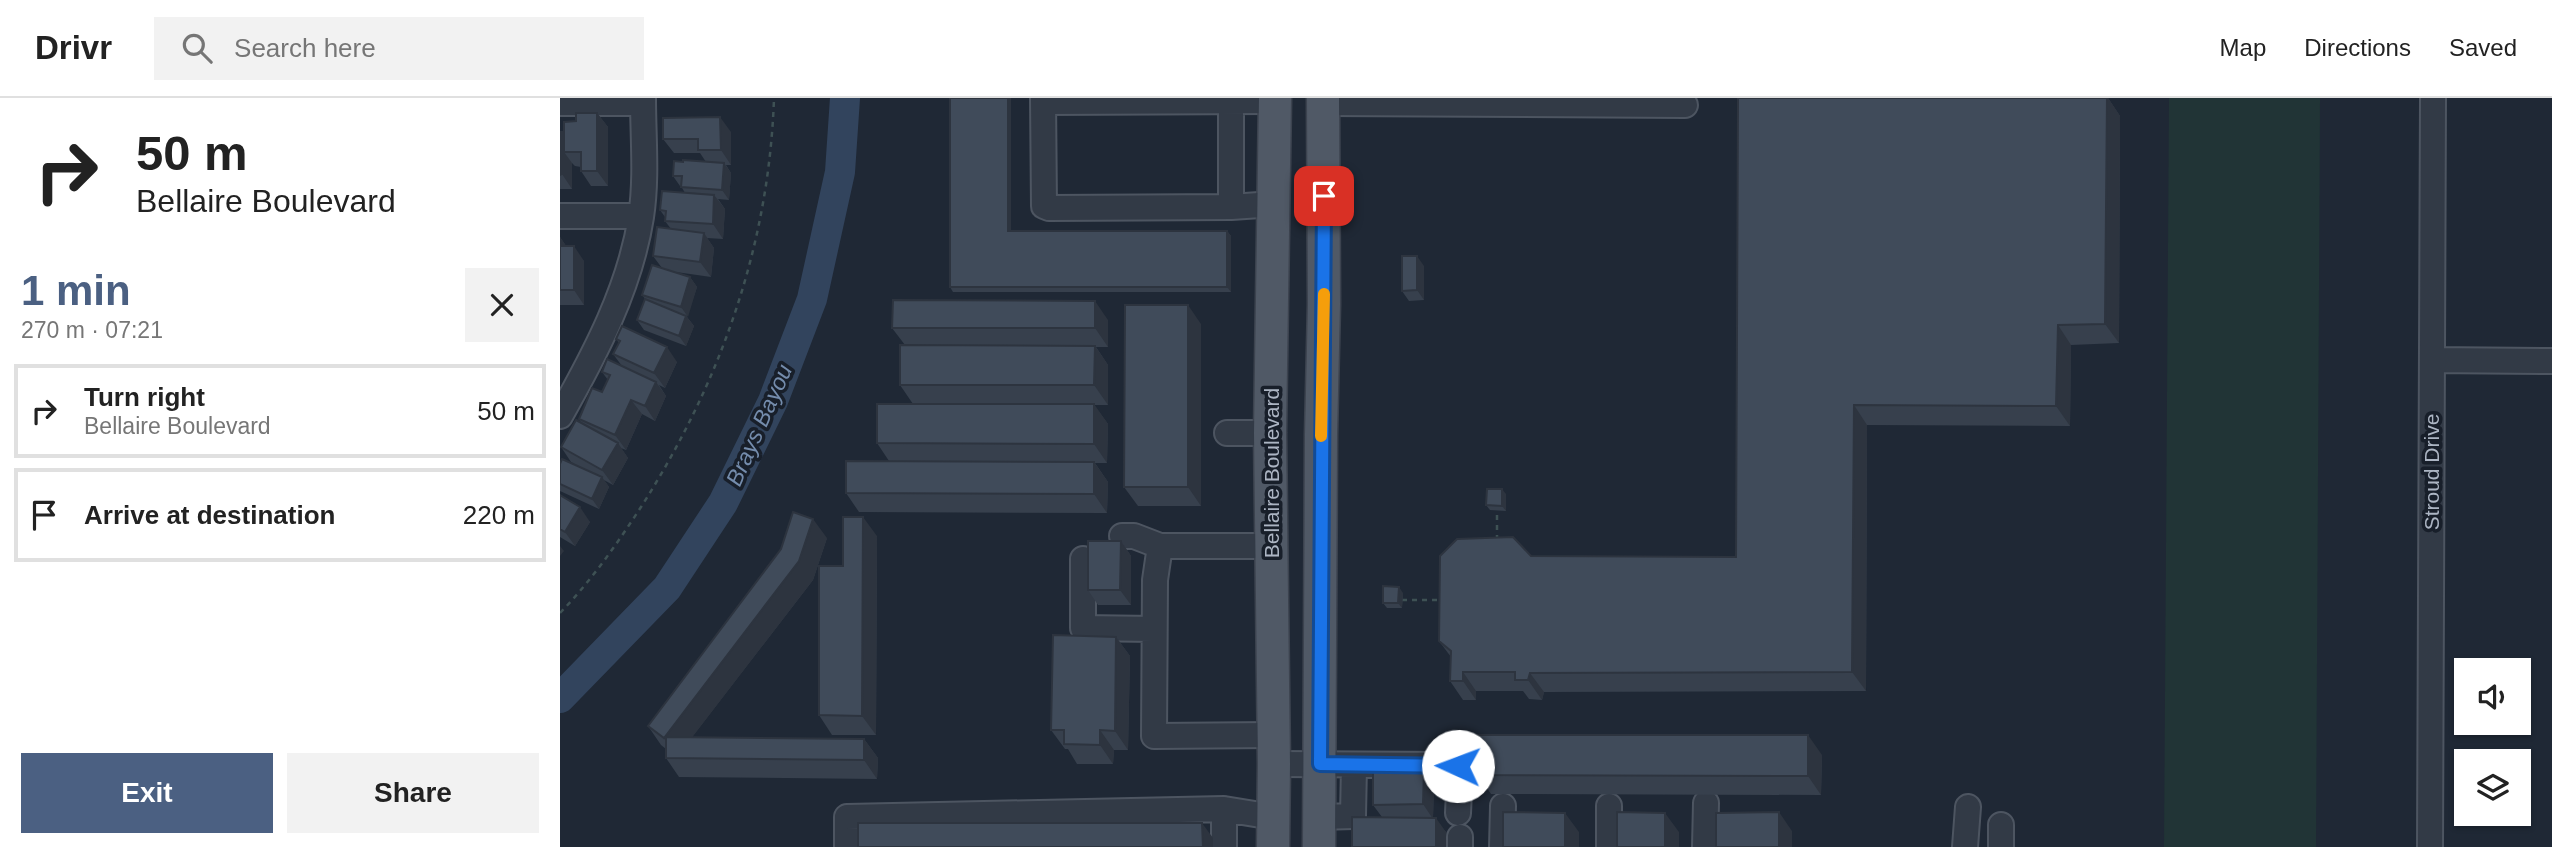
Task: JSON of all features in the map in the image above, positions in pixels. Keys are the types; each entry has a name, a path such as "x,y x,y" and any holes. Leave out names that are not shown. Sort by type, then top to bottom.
{"main road":[{"path":"1275,100 1297,103 1302,109 1304,155 1324,172"},
{"name":"Bellaire Boulevard","path":"1273,832 1270,433 1275,100"},
{"path":"1319,832 1324,304 1323,100"},
{"path":"1270,433 1321,435"}],"street":[{"name":"Stroud Drive","path":"2430,847 2433,98"},
{"path":"1274,204 1231,207 1044,206 1043,100 1275,100"},
{"path":"1231,100 1231,207"},
{"path":"1323,100 1685,105"},
{"path":"560,103 643,101 641,216 629,270 584,373 560,416"},
{"path":"560,216 641,216"},
{"path":"2432,359 2552,361"},
{"path":"1227,433 1270,433"},
{"path":"1122,536 1134,536 1160,546 1271,546"},
{"path":"1160,546 1155,580 1154,736 1224,736 1320,764 1458,766 1459,832"},
{"path":"1083,559 1083,628 1154,629"},
{"path":"1319,832 1353,816 1354,765"},
{"path":"1705,847 1706,803"},
{"path":"1503,806 1503,847"},
{"path":"1609,806 1609,847"},
{"path":"1965,847 1968,807"},
{"path":"1224,809 1224,847"},
{"path":"847,847 847,817 1224,809 1273,832"}],"path":[{"path":"560,612 610,554 656,483 702,401 718,363 755,239 768,160 774,98"},
{"path":"1497,510 1497,546"},
{"path":"1402,600 1453,601"}],"shaded area":[{"path":"2169,98 2320,98 2316,847 2164,847"}],"building":[{"path":"950,98 1008,98 1008,231 1227,231 1227,287 950,287"},
{"path":"1738,98 2107,98 2105,324 2058,325 2056,406 1854,405 1852,672 1530,673 1528,680 1515,680 1515,672 1463,672 1463,681 1450,681 1451,651 1439,641 1440,556 1457,539 1513,537 1531,556 1736,557"},
{"path":"576,113 597,113 597,171 581,171 581,152 564,152 564,122 576,121"},
{"path":"720,117 721,150 698,150 698,139 663,139 663,118"},
{"path":"560,132 562,174 560,175"},
{"path":"674,161 724,163 722,190 681,187 682,176 673,176"},
{"path":"662,191 714,195 713,224 665,221 666,211 660,210"},
{"path":"657,227 704,233 700,262 653,256"},
{"path":"560,246 574,246 574,290 560,290"},
{"path":"1402,256 1417,256 1417,290 1402,291"},
{"path":"652,265 690,277 681,307 642,295"},
{"path":"645,299 686,316 679,336 637,320"},
{"path":"893,300 1095,301 1095,328 892,328"},
{"path":"1125,305 1188,305 1188,487 1124,487"},
{"path":"622,326 667,347 654,373 613,354 620,341 616,339"},
{"path":"900,345 1095,346 1094,385 900,385"},
{"path":"607,359 656,382 645,406 631,400 615,435 579,419 592,388 602,392 610,375 602,372"},
{"path":"877,404 1094,404 1094,444 877,443"},
{"path":"576,420 618,443 602,470 561,447"},
{"path":"562,459 602,477 592,499 560,484"},
{"path":"846,461 1094,462 1094,494 846,493"},
{"path":"1487,489 1502,489 1502,506 1486,505"},
{"path":"560,495 580,507 565,532 560,529"},
{"path":"793,512 813,519 799,561 664,738 648,726 781,549"},
{"path":"843,517 863,517 862,716 819,715 819,566 843,566"},
{"path":"1088,541 1121,541 1120,590 1088,590"},
{"path":"1383,586 1399,587 1398,603 1383,603"},
{"path":"1053,635 1116,637 1115,731 1100,730 1100,745 1064,744 1064,730 1051,730"},
{"path":"1478,735 1808,735 1808,776 1478,775"},
{"path":"666,737 864,739 864,760 666,758"},
{"path":"1373,770 1424,770 1423,804 1373,805"},
{"path":"1503,812 1565,813 1565,847 1503,847"},
{"path":"1617,812 1665,813 1665,847 1617,847"},
{"path":"1779,812 1779,847 1716,847 1716,813"},
{"path":"1352,817 1436,818 1436,847 1352,847"},
{"path":"858,823 1202,823 1203,847 858,847"}],"waterway":[{"name":"Brays Bayou","path":"560,698 667,588 723,503 773,401 812,299 840,172 845,98"}],"slow traffic":[{"path":"1321,436 1324,294"}],"route":[{"path":"1324,196 1320,764 1458,766"}]}
